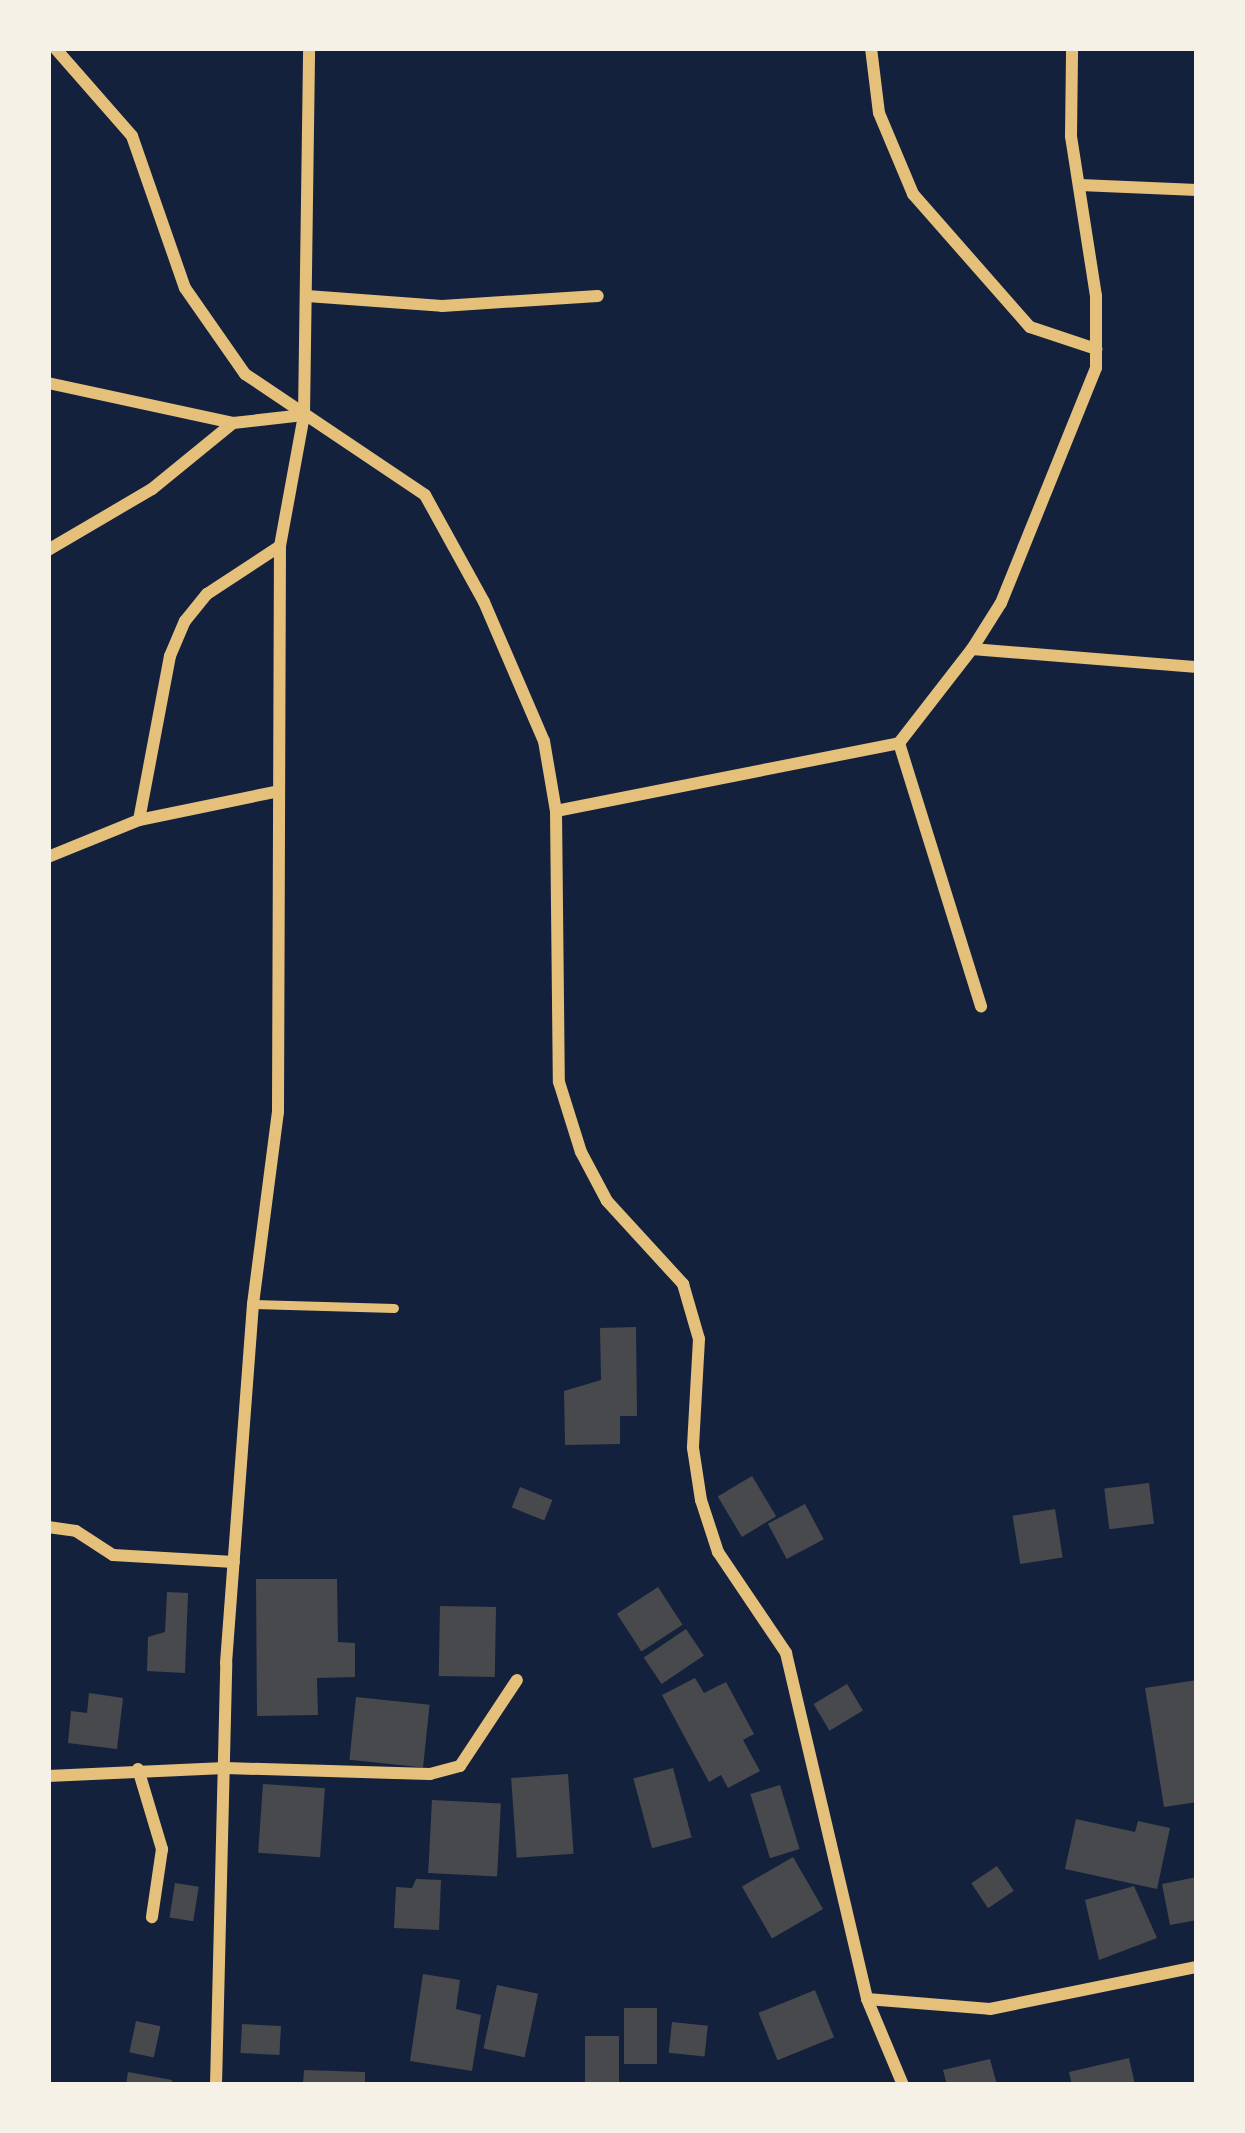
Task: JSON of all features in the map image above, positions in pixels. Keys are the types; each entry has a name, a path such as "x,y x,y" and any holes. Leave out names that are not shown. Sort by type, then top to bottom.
{"street":[{"path":"55,48 132,136 185,288 245,374 425,496 484,602 544,741 556,811 560,1082 580,1152 608,1201 683,1284 699,1339 692,1448 701,1500 718,1552 786,1653 799,1691 867,2000 903,2085"},
{"path":"216,2085 234,1562 253,1304 278,1112 280,546 304,416 309,48"},
{"path":"871,48 879,113 913,194 1030,327 1096,349"},
{"path":"556,811 898,742 972,649 1040,512 1096,349 1071,136 1072,48"},
{"path":"1080,185 1197,190"},
{"path":"307,296 442,306 598,296"},
{"path":"48,383 233,423 304,416"},
{"path":"48,550 152,489 233,423"},
{"path":"139,820 170,656 185,622 207,594 280,546"},
{"path":"972,649 1197,668"},
{"path":"898,742 981,1007"},
{"path":"48,857 139,820 279,791"},
{"path":"48,1527 76,1531 113,1555 234,1562"},
{"path":"48,1776 225,1768 430,1774 460,1766 517,1680"},
{"path":"137,1769 162,1849 152,1917"},
{"path":"867,2000 990,2008 1197,1967"}],"lane":[{"path":"253,1304 394,1308"}],"building":[{"path":"636,1327 637,1416 620,1416 620,1444 565,1445 564,1391 601,1380 600,1328"},
{"path":"752,1476 776,1516 742,1537 718,1497"},
{"path":"1149,1483 1154,1524 1109,1529 1104,1488"},
{"path":"520,1487 552,1500 544,1521 512,1507"},
{"path":"805,1504 824,1539 787,1559 768,1524"},
{"path":"1055,1509 1063,1557 1020,1564 1013,1516"},
{"path":"256,1579 337,1579 338,1642 355,1643 355,1677 317,1678 318,1715 257,1716"},
{"path":"658,1587 683,1625 641,1651 617,1614"},
{"path":"167,1592 188,1593 185,1673 147,1671 148,1637 165,1632"},
{"path":"440,1606 496,1607 495,1677 439,1676"},
{"path":"686,1629 704,1656 662,1684 644,1658"},
{"path":"695,1678 704,1693 726,1682 754,1734 743,1740 760,1771 728,1788 721,1775 709,1782 662,1695"},
{"path":"1197,1680 1197,1802 1164,1807 1145,1688"},
{"path":"847,1684 863,1711 830,1731 814,1704"},
{"path":"89,1693 123,1698 117,1749 68,1743 71,1711 87,1713"},
{"path":"356,1697 430,1705 423,1767 349,1760"},
{"path":"673,1768 692,1838 652,1848 633,1779"},
{"path":"568,1774 574,1854 517,1858 511,1778"},
{"path":"263,1784 325,1788 320,1857 258,1853"},
{"path":"780,1785 800,1849 770,1858 750,1794"},
{"path":"432,1800 501,1804 497,1877 428,1873"},
{"path":"1076,1819 1135,1832 1138,1821 1170,1828 1157,1889 1065,1869"},
{"path":"793,1857 823,1909 772,1938 742,1886"},
{"path":"997,1866 1014,1891 988,1908 971,1883"},
{"path":"1197,1877 1197,1920 1170,1925 1162,1884"},
{"path":"416,1879 441,1880 439,1930 394,1928 396,1887 412,1888"},
{"path":"175,1883 199,1887 193,1921 170,1918"},
{"path":"1134,1886 1157,1938 1099,1960 1085,1900"},
{"path":"423,1974 460,1980 456,2009 481,2015 472,2071 410,2061"},
{"path":"497,1985 538,1994 525,2057 483,2049"},
{"path":"815,1990 834,2037 778,2060 758,2013"},
{"path":"624,2008 657,2008 657,2064 624,2064"},
{"path":"136,2021 160,2026 154,2057 129,2052"},
{"path":"672,2022 708,2026 705,2057 669,2053"},
{"path":"242,2024 281,2026 279,2055 240,2053"},
{"path":"585,2036 619,2036 619,2085 585,2085"},
{"path":"1129,2058 1135,2085 1072,2085 1069,2072"},
{"path":"990,2059 997,2085 947,2085 943,2070"},
{"path":"304,2070 365,2072 365,2085 303,2085"},
{"path":"128,2072 172,2080 171,2085 126,2085"}]}
